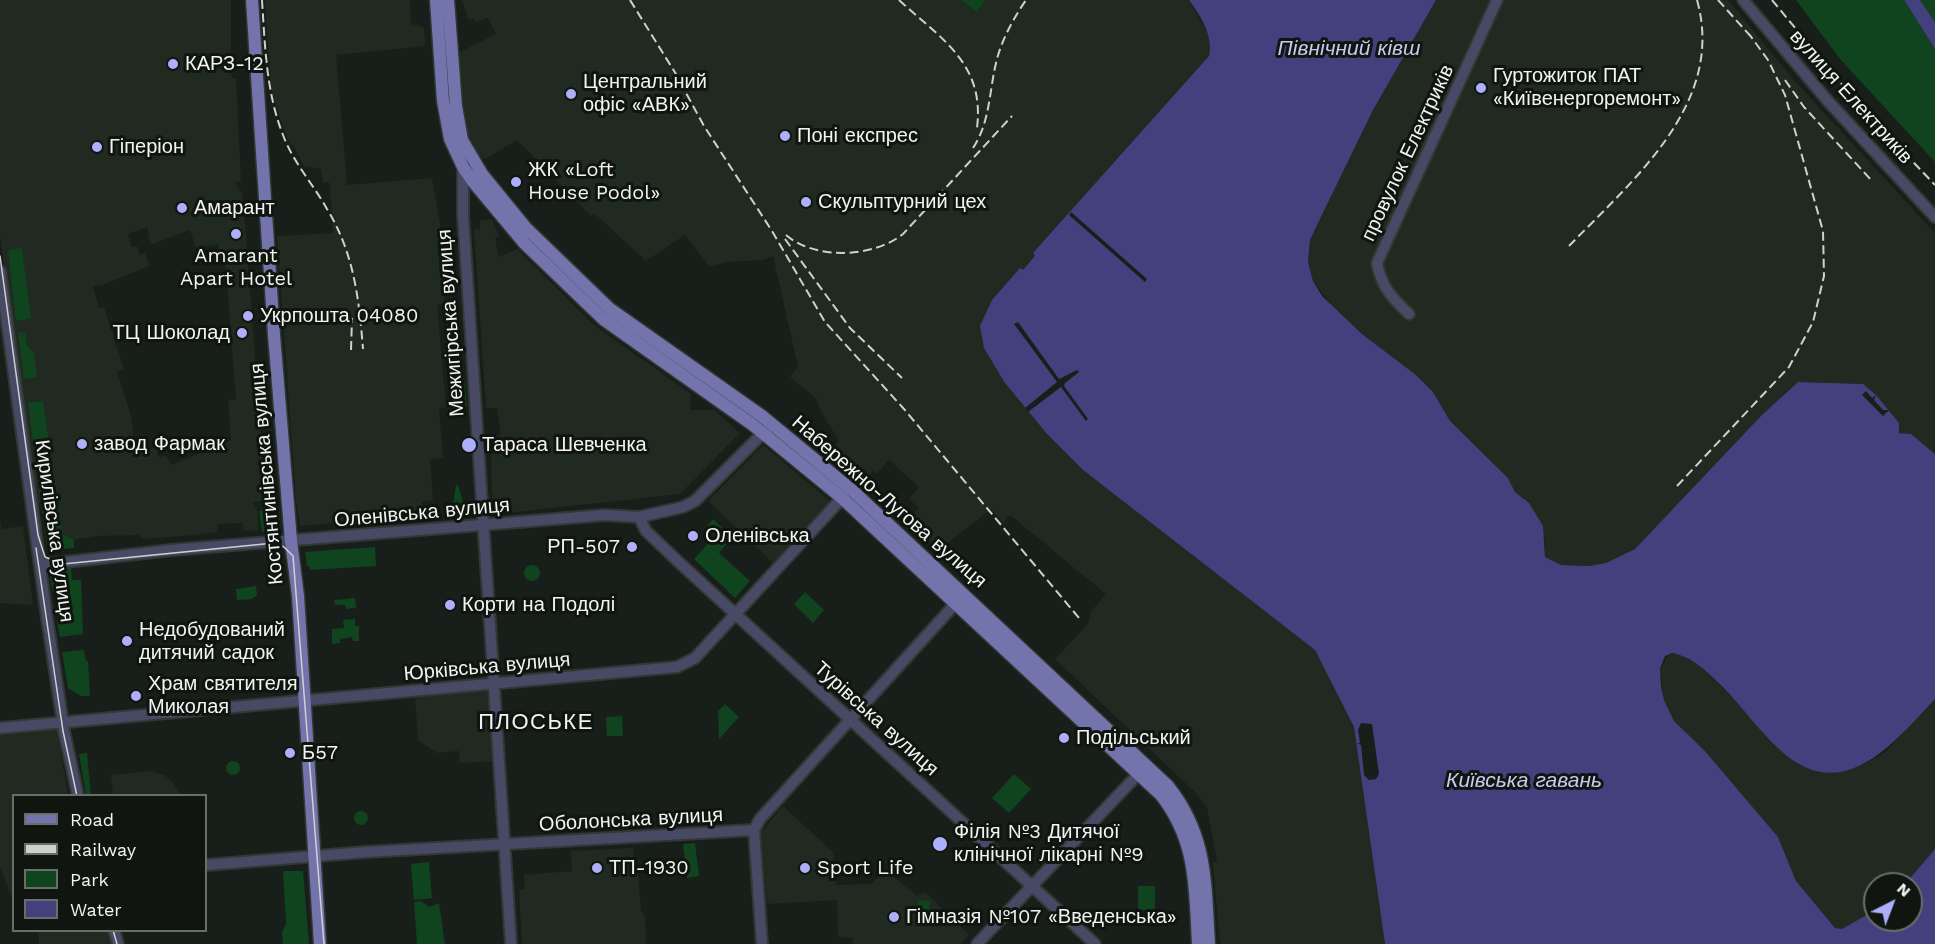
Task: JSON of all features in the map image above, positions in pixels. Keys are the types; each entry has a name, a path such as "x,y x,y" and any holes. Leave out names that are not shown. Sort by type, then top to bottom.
{"main road":[{"name":"Костянтинівська вулиця","path":"252,0 291,541 298,596 320,944"},
{"name":"Межигірська вулиця","path":"436,0 445,117 450,140 463,167"},
{"name":"Межигірська вулиця","path":"448,0 456,106 462,140"},
{"name":"Набережно-Лугова вулиця","path":"462,140 474,161 507,206 594,296 862,499 1143,769 1171,808 1185,834 1194,875 1198,944"},
{"name":"Набережно-Лугова вулиця","path":"463,167 517,235 587,305 625,336 767,428 956,603 1175,795 1196,832 1203,859 1209,944"}],"street":[{"name":"провулок Електриків","path":"1409,314 1391,297 1380,280 1377,263 1497,0"},
{"name":"вулиця Електриків","path":"1743,0 1827,100 1935,217"},
{"name":"Межигірська вулиця","path":"462,140 463,215 511,944"},
{"name":"Кирилівська вулиця","path":"0,271 63,723 78,794"},
{"name":"Оленівська вулиця","path":"40,565 171,550 605,515 639,517 683,507 695,501 767,428"},
{"name":"Юрківська вулиця","path":"0,728 677,668 693,660 842,498"},
{"name":"Турівська вулиця","path":"639,517 646,531 1095,944"},
{"name":"Оболонська вулиця","path":"207,865 506,844 754,830 760,819 956,603"},
{"path":"977,944 1143,769"},
{"path":"754,830 762,944"}],"shaded area":[{"path":"0,0 231,0 231,71 232,78 236,78 241,181 235,182 242,193 244,210 266,500 253,502 254,507 257,507 259,530 244,531 243,523 217,524 217,532 143,539 139,535 96,536 74,540 62,534 58,503 37,502 0,236","holes":["147,227 150,243 153,244 190,230 196,248 219,244 219,259 225,259 236,399 228,400 231,440 171,465 166,456 158,457 157,448 135,449 131,416 117,372 124,369 104,307 99,308 93,286 102,285 150,266 145,253 140,255 137,246 132,247 128,234"]},
{"path":"265,0 410,0 411,24 424,27 425,46 336,55 347,185 432,178 440,224 445,304 437,305 446,407 439,408 443,458 430,459 433,500 422,502 423,515 300,526 296,502 277,236 333,233 330,186 329,182 323,183 321,169 304,166 293,145 290,145 280,118 271,87"},
{"path":"462,0 1189,0 1209,36 1211,44 1209,56 1034,253 1036,256 1023,271 1020,269 1005,383 1047,434 1083,470 1315,650 1354,727 1385,944 1220,944 1213,863 1217,861 1207,808 1199,796 1055,659 1088,624 1091,611 1106,594 1010,515 1003,523 991,509 939,550 907,522 919,508 909,499 919,487 889,460 876,474 873,471 862,483 829,453 839,441 821,411 817,399 790,377 798,367 773,256 764,260 727,262 710,267 685,235 646,261 594,213 591,216 517,140 485,159 477,156 468,140 461,114 456,54 496,34 488,18 475,22 473,18 469,20"},
{"path":"1436,0 1728,0 1793,79 1935,233 1935,454 1911,434 1899,433 1899,423 1863,384 1804,382 1790,388 1635,549 1606,563 1589,566 1561,565 1548,560 1545,557 1545,541 1524,498 1515,492 1508,478 1450,421 1433,392 1416,375 1362,334 1332,306 1313,281 1308,262 1310,240 1373,110"},
{"path":"492,219 499,236 495,238 499,257 517,249 594,325 691,394 690,410 714,410 740,433 680,494 497,514 492,510 491,436 501,435 497,408 486,408 474,229 480,229 480,221"},
{"path":"763,445 830,501 773,563 708,501"},
{"path":"0,519 2,529 23,526 33,605 0,603"},
{"path":"1669,654 1680,654 1701,666 1735,699 1767,737 1800,766 1835,773 1864,764 1884,753 1935,699 1935,849 1915,872 1863,872 1863,917 1842,929 1835,928 1796,881 1778,837 1704,750 1674,721 1664,700 1660,668"},
{"path":"489,690 497,761 460,763 459,751 437,753 418,740 415,697"},
{"path":"53,727 57,730 68,794 12,794 12,897 0,867 0,732"},
{"path":"149,771 164,775 172,781 180,794 113,794 111,775"},
{"path":"783,806 833,852 836,885 871,884 885,870 917,896 925,892 969,935 961,944 853,944 853,938 838,937 837,900 767,904 761,832"},
{"path":"633,848 634,862 637,863 641,911 645,916 646,944 522,944 519,890 525,889 524,875 572,871 571,851"},
{"path":"39,932 107,932 111,944 39,944"}],"green space":[{"path":"961,0 985,0 977,12"},
{"path":"1796,0 1904,0 1935,49 1935,162 1840,59"},
{"path":"1920,0 1935,0 1935,22"},
{"path":"22,248 31,318 16,321 8,250"},
{"path":"458,325 467,405 464,410 453,411 445,326"},
{"path":"25,332 27,346 34,353 37,377 24,379 18,333"},
{"path":"43,401 62,534 74,540 74,548 51,550 47,547 28,403"},
{"path":"456,485 458,485 467,515 451,516"},
{"path":"279,506 281,529 262,532 259,511 262,507"},
{"path":"713,519 728,533 724,538 728,542 719,553 750,581 735,598 694,559 715,536 707,526"},
{"path":"375,547 376,566 310,570 307,566 305,552"},
{"path":"532,565 540,573 532,581 524,573"},
{"path":"71,568 72,580 81,580 83,634 60,637 57,620 66,618 63,593 53,593 50,577 55,571"},
{"path":"256,586 257,595 252,599 237,600 236,589"},
{"path":"805,592 824,610 813,623 794,604"},
{"path":"355,598 356,608 346,609 345,605 335,605 334,600"},
{"path":"355,619 355,626 359,626 359,641 353,641 352,637 340,639 340,643 332,644 332,629 344,628 343,620"},
{"path":"84,650 86,661 88,661 90,696 81,696 68,688 62,652"},
{"path":"725,704 739,717 719,739 718,711"},
{"path":"622,716 623,736 607,736 606,717"},
{"path":"87,753 91,794 86,794 79,754"},
{"path":"233,761 238,763 240,768 238,773 233,775 228,773 226,768 228,763"},
{"path":"1014,774 1031,789 1009,813 992,798"},
{"path":"361,811 366,813 368,818 366,823 361,825 356,823 354,818 356,813"},
{"path":"695,843 699,876 687,878 683,844"},
{"path":"429,862 432,898 414,900 411,864"},
{"path":"283,871 303,871 309,944 283,944 282,932 286,924"},
{"path":"1138,886 1155,886 1155,910 1138,910"},
{"path":"918,900 930,901 928,926 916,925"},
{"path":"421,901 429,907 439,903 445,944 417,944 414,902"}],"water":[{"name":"Київська гавань","path":"1189,0 1436,0 1373,110 1310,240 1308,262 1313,281 1322,296 1362,334 1416,375 1433,392 1450,421 1508,478 1515,492 1529,503 1543,526 1545,557 1561,565 1589,566 1606,563 1635,549 1762,415 1798,382 1863,384 1876,395 1899,423 1899,433 1911,434 1935,454 1935,699 1883,750 1865,763 1845,771 1824,773 1803,766 1780,750 1729,693 1699,665 1672,653 1665,656 1660,668 1664,700 1674,721 1704,750 1778,837 1796,881 1835,928 1842,929 1863,917 1863,932 1923,932 1923,872 1915,872 1935,849 1935,944 1385,944 1354,727 1315,650 1083,470 1047,434 1005,383 984,348 980,326 992,300 1020,268 1023,270 1035,256 1033,253 1209,56 1210,41 1201,19"},
{"path":"1904,0 1920,0 1935,22 1935,49"}],"pier":[{"path":"1071,212 1147,279 1145,282 1069,215"},
{"path":"1018,322 1059,379 1077,370 1079,372 1064,386 1088,419 1086,421 1061,387 1028,412 1025,408 1057,382 1014,324"},
{"path":"1866,391 1872,398 1876,395 1874,400 1883,410 1889,410 1883,416 1862,395"},
{"path":"1361,723 1372,724 1379,774 1376,779 1369,780 1364,775 1361,745 1357,743 1360,743 1358,730"}],"tram line":[{"path":"0,256 38,535 45,557 63,564 274,543 284,547 293,556 324,944"},
{"path":"36,548 63,731 77,794"},
{"path":"114,932 117,944"}],"railway":[{"path":"262,0 267,68 277,119 292,154 327,209 343,242 354,277 363,349"},
{"path":"630,0 684,87"},
{"path":"899,0 944,40 967,69 978,105 977,128"},
{"path":"973,148 986,118 1001,47 1012,22 1026,0"},
{"path":"1569,246 1645,166 1668,137 1686,106 1698,73 1702,37 1697,0"},
{"path":"1718,0 1754,40"},
{"path":"1772,0 1859,105 1935,185"},
{"path":"1677,486 1789,367 1813,322 1824,276 1823,231 1785,95 1768,60 1749,34"},
{"path":"1785,80 1804,107 1873,182"},
{"path":"680,82 704,126 772,231 825,322 904,409 1079,618"},
{"path":"786,235 812,249 828,252 860,251 891,242 903,234 1012,116"},
{"path":"785,239 850,328 902,378"},
{"path":"351,350 352,318"}],"place":[{"name":"КАРЗ-12","path":"173,64"},
{"name":"Гуртожиток ПАТ «Київенергоремонт»","path":"1481,88"},
{"name":"Центральний офіс «АВК»","path":"571,94"},
{"name":"Поні експрес","path":"785,136"},
{"name":"Гіперіон","path":"97,147"},
{"name":"ЖК «Loft House Podol»","path":"516,182"},
{"name":"Скульптурний цех","path":"806,202"},
{"name":"Амарант","path":"182,208"},
{"name":"Amarant Apart Hotel","path":"236,234"},
{"name":"Укрпошта 04080","path":"248,316"},
{"name":"ТЦ Шоколад","path":"242,333"},
{"name":"завод Фармак","path":"82,444"},
{"name":"Тараса Шевченка","path":"469,445"},
{"name":"Оленівська","path":"693,536"},
{"name":"РП-507","path":"632,547"},
{"name":"Корти на Подолі","path":"450,605"},
{"name":"Недобудований дитячий садок","path":"127,641"},
{"name":"Храм святителя Миколая","path":"136,696"},
{"name":"Подільський","path":"1064,738"},
{"name":"Б57","path":"290,753"},
{"name":"Філія №3 Дитячої клінічної лікарні №9","path":"940,844"},
{"name":"ТП-1930","path":"597,868"},
{"name":"Sport Life","path":"805,868"},
{"name":"Гімназія №107 «Введенська»","path":"894,917"}],"district":[{"name":"ПЛОСЬКЕ","path":"536,723"}],"water label":[{"name":"Північний ківш","path":"1349,49"}]}
